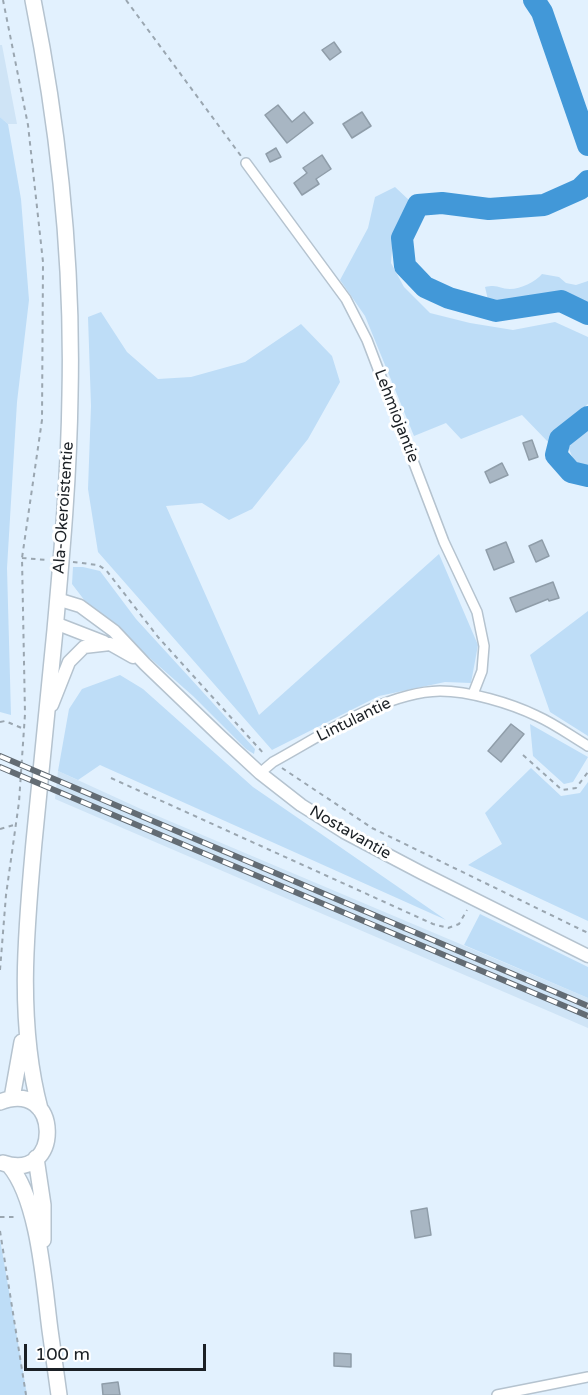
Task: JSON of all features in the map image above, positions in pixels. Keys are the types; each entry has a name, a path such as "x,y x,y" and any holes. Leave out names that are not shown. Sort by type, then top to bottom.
{"main road":[{"name":"Ala-Okeroistentie","path":"33,0 51,95 60,169 69,291 69,426 55,623 30,887 26,1018 34,1085 40,1109 49,1130 48,1141 36,1158"},
{"name":"Ala-Okeroistentie","path":"6,1100 26,1018"},
{"path":"6,1100 27,1101 40,1109"},
{"path":"5,1163 27,1163 36,1158 43,1204 42,1264"},
{"path":"5,1163 14,1171 27,1199 42,1264 59,1395"}],"street":[{"name":"Lehmiojantie","path":"246,163 346,299 367,340 444,542 477,612 484,646 482,671 473,694"},
{"name":"Nostavantie","path":"57,599 80,606 114,631 145,664 261,773 301,805 344,832 588,956"},
{"name":"Nostavantie","path":"55,623 110,644 145,664"},
{"path":"46,723 69,663 84,647 110,644"},
{"name":"Lintulantie","path":"261,773 273,762 373,708 401,698 439,691 473,694 537,716 588,746"},
{"path":"497,1395 588,1377"}],"path":[{"path":"0,970 6,895 17,824 24,729 22,558 42,420 43,262 28,126 3,0"},
{"path":"126,0 246,163"},
{"path":"22,558 47,560"},
{"path":"73,562 98,565 106,570 158,637 273,762 372,828 588,933"},
{"path":"0,722 24,729"},
{"path":"523,755 562,790 576,788 588,772"},
{"path":"111,778 433,924 448,928 459,924 474,900"},
{"path":"0,829 17,824"},
{"path":"0,1217 20,1217"},
{"path":"0,1231 26,1395"}],"shaded area":[{"path":"0,45 2,45 17,124 8,124 0,117"},
{"path":"0,117 8,124 21,199 29,300 17,402 7,568 11,715 0,712"},
{"path":"395,187 410,201 393,237 391,263 404,287 430,313 513,330 555,322 588,337 588,404 562,426 549,443 522,415 461,439 446,423 414,436 365,316 340,280 368,228 375,197"},
{"path":"542,274 559,277 566,283 576,285 588,281 588,305 565,296 489,304 485,287 519,288"},
{"path":"101,312 127,352 158,379 191,377 245,362 301,324 332,356 340,382 308,439 252,509 229,520 202,503 166,506 259,715 439,554 478,645 471,683 445,682 379,696 272,750 98,552 88,489 91,406 88,317"},
{"path":"588,430 588,470 576,466 567,444"},
{"path":"73,567 100,571 136,619 255,749 254,754 246,749 193,696 85,601 72,584"},
{"path":"588,611 588,736 550,712 530,655"},
{"path":"120,675 143,689 253,787 446,920 100,765 78,780 58,771 69,709 82,689"},
{"path":"530,724 588,757 573,782 564,784 533,756"},
{"path":"531,768 561,796 580,793 588,782 588,921 468,865 502,844 485,813"},
{"path":"58,771 141,809 588,998 588,1028 55,799"},
{"path":"480,914 588,967 588,998 464,945"},
{"path":"0,1239 27,1395 0,1395"}],"building":[{"path":"334,42 341,52 330,60 322,50"},
{"path":"278,105 292,122 304,112 313,123 287,143 265,115"},
{"path":"362,112 371,126 352,138 343,124"},
{"path":"276,148 281,157 270,162 266,154"},
{"path":"322,155 331,169 316,179 319,184 302,195 294,183 307,173 303,168"},
{"path":"532,440 538,457 529,460 523,443"},
{"path":"502,463 508,475 490,483 485,472"},
{"path":"542,540 549,556 536,562 529,546"},
{"path":"506,542 514,562 494,570 486,550"},
{"path":"553,582 559,598 549,601 548,599 516,612 510,598"},
{"path":"511,724 524,734 501,762 488,751"},
{"path":"427,1208 431,1235 415,1238 411,1211"},
{"path":"334,1353 351,1354 351,1367 334,1366"},
{"path":"118,1382 120,1395 103,1395 102,1384"}],"waterway":[{"path":"534,0 542,12 588,145"},
{"path":"588,181 580,189 544,205 489,209 442,203 418,205 402,238 405,266 425,287 449,298 496,311 561,301 588,314"},
{"path":"588,417 560,439 556,455 571,472 588,476"}],"railway":[{"path":"0,756 588,1006"},
{"path":"0,767 588,1016"}]}
